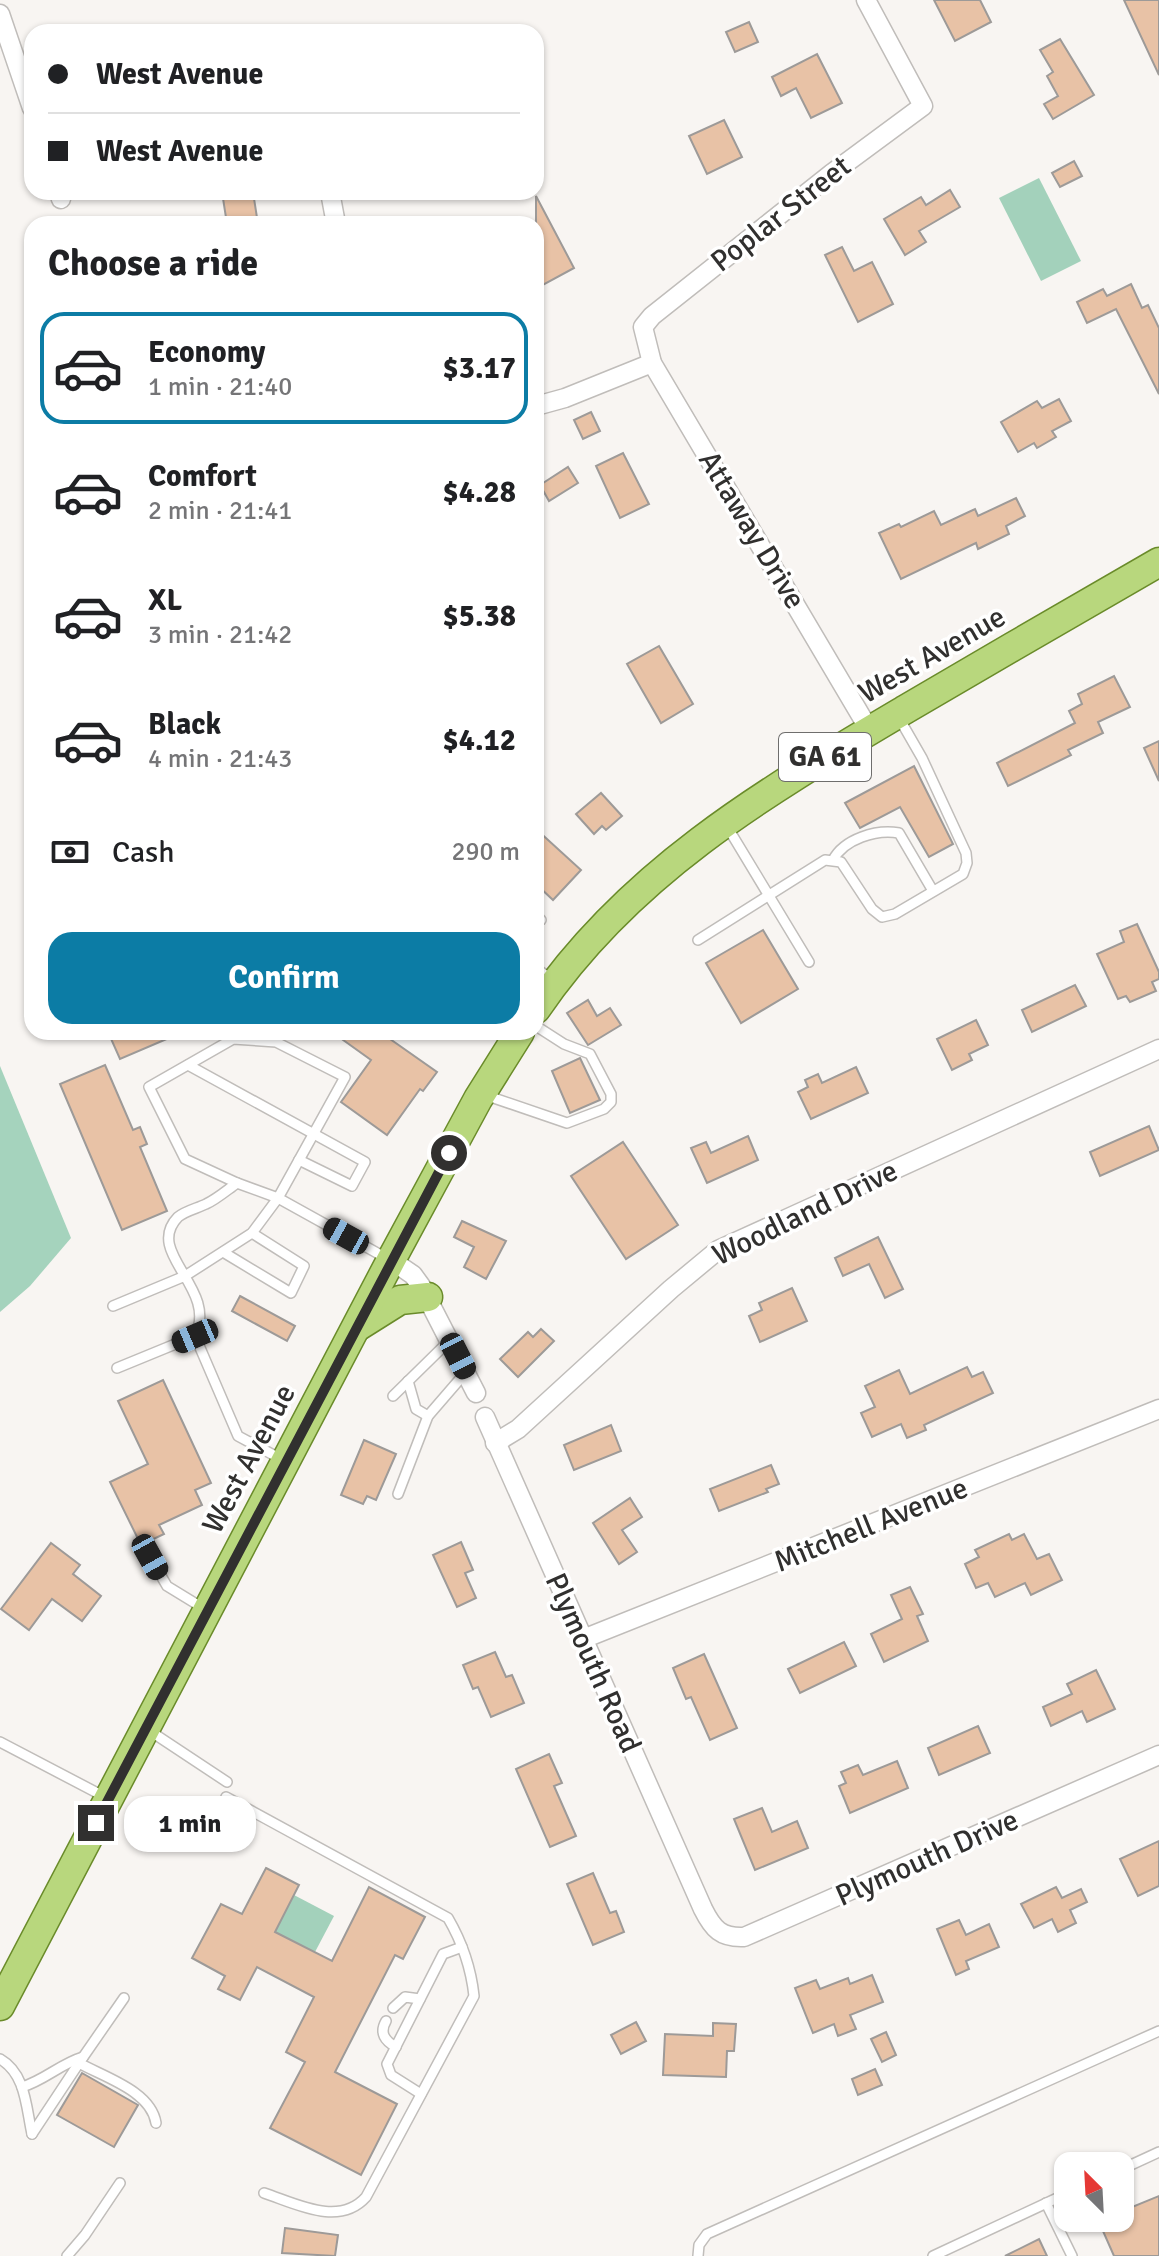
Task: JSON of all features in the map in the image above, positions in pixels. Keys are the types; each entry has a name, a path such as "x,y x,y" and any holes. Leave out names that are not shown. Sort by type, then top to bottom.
{"main road":[{"name":"West Avenue","path":"545,975 724,821 896,715 1159,562"},
{"name":"West Avenue","path":"0,2006 12,1972 108,1799 391,1260 482,1093 515,1040"},
{"path":"356,1327 400,1300 412,1296 428,1297"}],"street":[{"name":"Poplar Street","path":"643,327 652,316 820,183 923,106 866,0"},
{"path":"0,14 24,84"},
{"name":"Attaway Drive","path":"643,327 652,363 870,731"},
{"path":"544,404 652,363"},
{"name":"Woodland Drive","path":"495,1443 518,1429 718,1250 1159,1049"},
{"path":"391,1260 413,1275 428,1297 476,1393"},
{"name":"Mitchell Avenue","path":"583,1639 1159,1409"},
{"name":"Plymouth Road","path":"485,1417 703,1909"},
{"name":"Plymouth Drive","path":"703,1909 713,1928 720,1933 728,1938 744,1937 1159,1755"}],"lane":[{"path":"698,940 818,864 833,860 841,862 872,909 882,917 895,914 963,874 967,863 966,853 922,758 896,715"},
{"path":"724,821 809,962"},
{"path":"833,860 849,842 880,832 899,833 933,891"},
{"path":"482,1093 567,1123 604,1109 611,1102 611,1094 590,1054 564,1044 544,1031"},
{"path":"231,1040 149,1087 185,1159 278,1198 391,1260"},
{"path":"113,1306 185,1276 223,1252 252,1233 278,1198 345,1077 276,1042 261,1040"},
{"path":"188,1065 365,1162 352,1186 299,1160"},
{"path":"117,1368 195,1336 201,1323 199,1301 169,1248 168,1233 179,1216 209,1203 237,1183"},
{"path":"223,1252 291,1293 304,1266 252,1233"},
{"path":"195,1336 238,1436 286,1462"},
{"path":"393,1396 450,1340"},
{"path":"398,1494 428,1416 466,1372"},
{"path":"408,1381 416,1409 428,1416"},
{"path":"150,1557 167,1586 208,1610"},
{"path":"145,1728 227,1782"},
{"path":"0,1742 108,1799"},
{"path":"226,1797 448,1918 462,1947 472,1977 474,1996 366,2197 356,2208 343,2213 317,2210 264,2193"},
{"path":"421,2094 391,2075 387,2064 443,1954 462,1947"},
{"path":"393,2008 405,1997 420,1999"},
{"path":"0,2059 14,2070 22,2087 32,2134 124,1998"},
{"path":"386,2021 383,2035 387,2042 396,2047"},
{"path":"698,2256 699,2245 707,2234 1159,2031"},
{"path":"22,2087 47,2077 60,2065 81,2060 144,2100 153,2111 156,2123"},
{"path":"1134,2164 1159,2152"},
{"path":"67,2256 120,2183"},
{"path":"933,2256 949,2253 1054,2199"},
{"path":"1046,2203 1072,2256"}],"green space":[{"path":"1039,178 1081,261 1041,281 999,198"},
{"path":"0,1066 71,1238 30,1286 0,1312"},
{"path":"294,1895 334,1916 315,1952 275,1932"}],"building":[{"path":"934,0 980,0 991,22 955,41"},
{"path":"1124,0 1159,0 1159,75"},
{"path":"749,22 758,42 735,52 726,32"},
{"path":"1060,39 1094,95 1053,119 1044,104 1058,96 1047,76 1053,72 1040,50"},
{"path":"817,54 842,103 811,118 796,88 781,96 772,77"},
{"path":"724,120 742,157 707,174 689,136"},
{"path":"1074,161 1082,176 1060,187 1052,173"},
{"path":"950,190 960,207 919,231 926,242 905,255 884,219 921,197 926,205"},
{"path":"223,200 254,200 257,216 226,216"},
{"path":"538,200 574,268 544,284 544,216 536,216"},
{"path":"842,247 854,271 872,262 893,304 858,322 825,255"},
{"path":"1131,284 1142,308 1148,305 1159,328 1159,394 1116,309 1087,323 1077,302 1103,289 1107,296"},
{"path":"1059,399 1071,421 1052,431 1056,437 1037,448 1034,443 1018,452 1001,422 1037,401 1042,408"},
{"path":"591,412 600,431 583,439 574,420"},
{"path":"623,453 649,504 620,518 596,466"},
{"path":"568,467 578,483 549,501 544,492 544,482"},
{"path":"1016,498 1025,516 1006,526 1009,534 978,549 976,543 901,579 879,533 899,524 901,527 934,511 941,525 975,509 978,516"},
{"path":"659,646 693,704 661,723 627,664"},
{"path":"1114,676 1130,707 1098,722 1103,733 1068,750 1071,755 1008,786 997,763 1075,723 1069,711 1082,704 1078,694"},
{"path":"1159,741 1159,781 1144,748"},
{"path":"914,766 953,844 929,857 900,807 860,828 845,803"},
{"path":"601,793 622,816 606,830 602,826 594,834 576,814"},
{"path":"544,836 581,870 553,900 544,892"},
{"path":"1137,924 1159,972 1159,979 1152,982 1156,991 1130,1002 1126,996 1118,999 1097,954 1124,942 1120,931"},
{"path":"763,930 798,989 741,1023 706,963"},
{"path":"1075,985 1086,1006 1032,1032 1022,1010"},
{"path":"588,1000 597,1016 610,1008 621,1025 588,1045 567,1013"},
{"path":"976,1020 988,1045 969,1054 972,1060 952,1070 937,1039"},
{"path":"112,1040 164,1040 120,1059"},
{"path":"343,1040 391,1040 437,1072 423,1091 420,1089 387,1135 341,1102 371,1060"},
{"path":"580,1058 600,1100 570,1113 552,1071"},
{"path":"105,1065 133,1130 140,1127 147,1144 140,1147 167,1211 122,1230 60,1084"},
{"path":"856,1067 868,1093 811,1119 798,1092 808,1087 805,1080 818,1074 822,1083"},
{"path":"1149,1126 1159,1150 1100,1176 1090,1152"},
{"path":"748,1136 758,1160 707,1183 691,1148 706,1142 711,1153"},
{"path":"623,1142 678,1225 626,1259 571,1176"},
{"path":"462,1221 506,1241 486,1279 464,1267 474,1247 454,1237"},
{"path":"878,1237 903,1289 885,1298 869,1264 843,1276 835,1258"},
{"path":"792,1288 807,1321 760,1342 749,1316 762,1310 759,1303"},
{"path":"240,1296 295,1326 287,1341 232,1311"},
{"path":"541,1329 554,1341 518,1377 500,1359 528,1332 533,1337"},
{"path":"967,1367 972,1377 983,1372 993,1393 924,1425 926,1430 907,1438 901,1424 872,1437 861,1413 875,1407 865,1386 899,1370 910,1394"},
{"path":"163,1380 211,1483 195,1490 202,1505 159,1525 164,1534 141,1545 110,1482 148,1464 118,1401"},
{"path":"611,1425 621,1451 574,1470 564,1445"},
{"path":"364,1440 396,1454 376,1500 367,1496 363,1504 341,1495"},
{"path":"771,1465 779,1484 766,1489 768,1492 719,1511 710,1489"},
{"path":"630,1498 642,1517 622,1530 637,1552 619,1564 593,1523"},
{"path":"1009,1534 1012,1540 1024,1534 1037,1559 1049,1554 1062,1580 1031,1595 1025,1583 995,1597 988,1583 976,1588 965,1564 979,1557 975,1550"},
{"path":"461,1542 473,1570 465,1573 476,1598 457,1607 433,1555"},
{"path":"51,1543 80,1565 73,1574 101,1596 82,1621 52,1599 29,1630 1,1609"},
{"path":"910,1587 923,1614 917,1616 928,1641 884,1662 871,1634 902,1619 891,1595"},
{"path":"844,1642 856,1666 800,1693 788,1669"},
{"path":"495,1652 506,1677 512,1675 524,1703 491,1717 478,1687 473,1689 463,1665"},
{"path":"704,1654 737,1728 710,1740 691,1697 686,1699 673,1668"},
{"path":"1096,1670 1115,1709 1087,1722 1082,1711 1051,1726 1043,1707 1072,1694 1067,1684"},
{"path":"978,1726 990,1753 939,1775 928,1748"},
{"path":"549,1754 562,1783 554,1786 576,1836 550,1847 516,1769"},
{"path":"897,1761 908,1788 850,1813 839,1786 846,1783 841,1772 858,1765 863,1775"},
{"path":"762,1808 772,1832 797,1821 808,1848 755,1870 734,1819"},
{"path":"1159,1841 1159,1886 1138,1896 1120,1859"},
{"path":"266,1868 299,1885 275,1932 332,1961 369,1887 425,1917 403,1959 395,1955 335,2072 397,2104 361,2175 270,2128 305,2062 286,2052 314,1997 257,1967 240,2000 218,1989 225,1976 192,1958 221,1904 242,1914"},
{"path":"593,1873 610,1913 616,1911 624,1932 593,1945 567,1884"},
{"path":"1056,1887 1062,1898 1081,1889 1087,1902 1070,1910 1076,1923 1058,1932 1052,1919 1034,1928 1021,1904"},
{"path":"959,1920 966,1935 989,1924 999,1947 966,1961 969,1969 956,1975 937,1929"},
{"path":"872,1975 883,2002 850,2015 856,2029 838,2036 834,2024 813,2033 795,1988 816,1980 820,1989 848,1978 850,1984"},
{"path":"636,2022 646,2041 621,2054 611,2035"},
{"path":"713,2023 736,2024 734,2051 727,2051 726,2077 663,2075 665,2034 713,2036"},
{"path":"886,2032 896,2055 882,2062 871,2039"},
{"path":"875,2069 882,2085 858,2095 852,2079"},
{"path":"82,2073 138,2105 114,2147 57,2115"},
{"path":"1159,2196 1159,2256 1114,2256 1103,2232 1134,2232 1134,2206"},
{"path":"285,2228 338,2235 335,2256 282,2253"},
{"path":"1039,2239 1047,2256 1005,2256"}],"route":[{"path":"96,1823 449,1153"}]}
